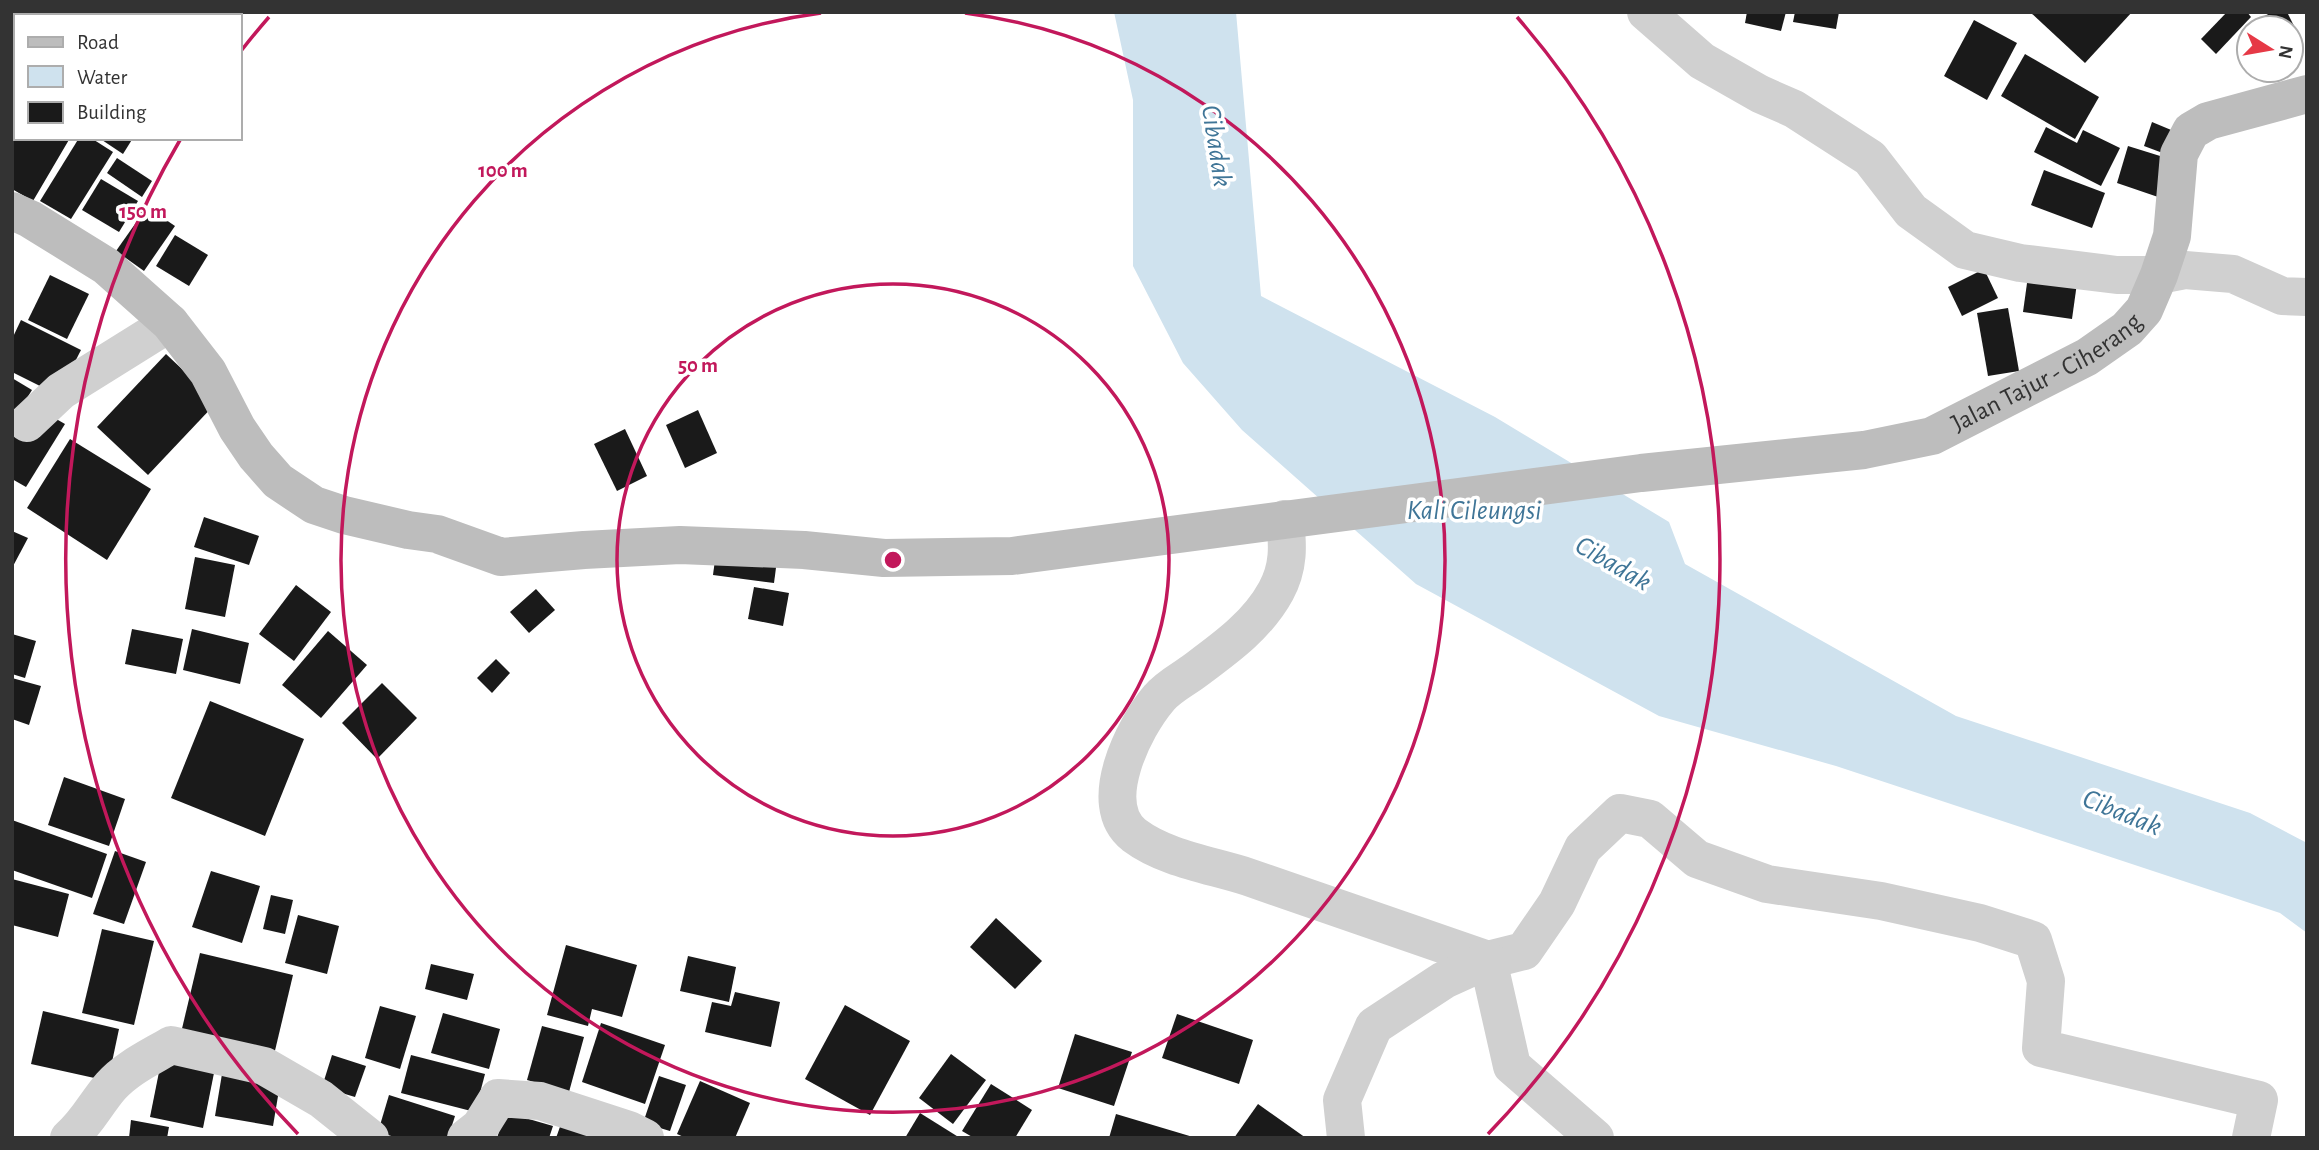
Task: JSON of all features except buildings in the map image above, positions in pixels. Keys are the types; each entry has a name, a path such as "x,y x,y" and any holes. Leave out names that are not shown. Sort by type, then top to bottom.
{"main road":[{"name":"Jalan Tajur - Ciherang","path":"12,211 30,219 106,266 170,323 208,372 237,428 256,456 278,481 314,505 344,515 437,534 501,557 680,545 804,550 884,558 1012,556 1641,473 1864,450 1932,436 2087,357 2117,336 2144,310 2172,236 2179,154 2191,131 2208,121 2307,94"}],"street":[{"path":"1646,12 1702,61 1760,94 1794,109 1870,158 1910,211 1965,250 2020,263 2117,275 2159,275 2185,271 2232,274 2282,296 2307,297"},
{"path":"27,423 46,404 81,377 170,323"},
{"path":"1300,518 1288,550 1285,572 1275,593 1245,631 1161,695 1146,717 1122,765 1117,789 1118,810 1124,825 1134,835 1165,852 1247,877 1489,960"},
{"path":"1346,1138 1342,1100 1374,1026 1444,980 1489,960 1524,951 1557,903 1583,848 1620,813 1650,819 1697,859 1767,884 1881,901 1980,923 2033,940 2046,981 2041,1048 2259,1100 2251,1138"},
{"path":"1489,960 1512,1066 1595,1138"},
{"path":"69,1138 81,1128 112,1085 127,1072 171,1045 264,1066 321,1100 370,1138"},
{"path":"466,1138 481,1127 498,1098 540,1101 629,1130 645,1138"}],"water":[{"name":"Kali Cileungsi","path":"1114,12 1236,12 1261,296 1495,417 1669,522 1685,564 1956,716 2250,813 2307,843 2307,933 2280,913 1836,766 1659,716 1416,584 1242,430 1183,363 1133,266 1133,100"}],"water label":[{"name":"Cibadak","path":"1216,146"},
{"name":"Cibadak","path":"1613,564"},
{"name":"Cibadak","path":"2122,813"}]}
